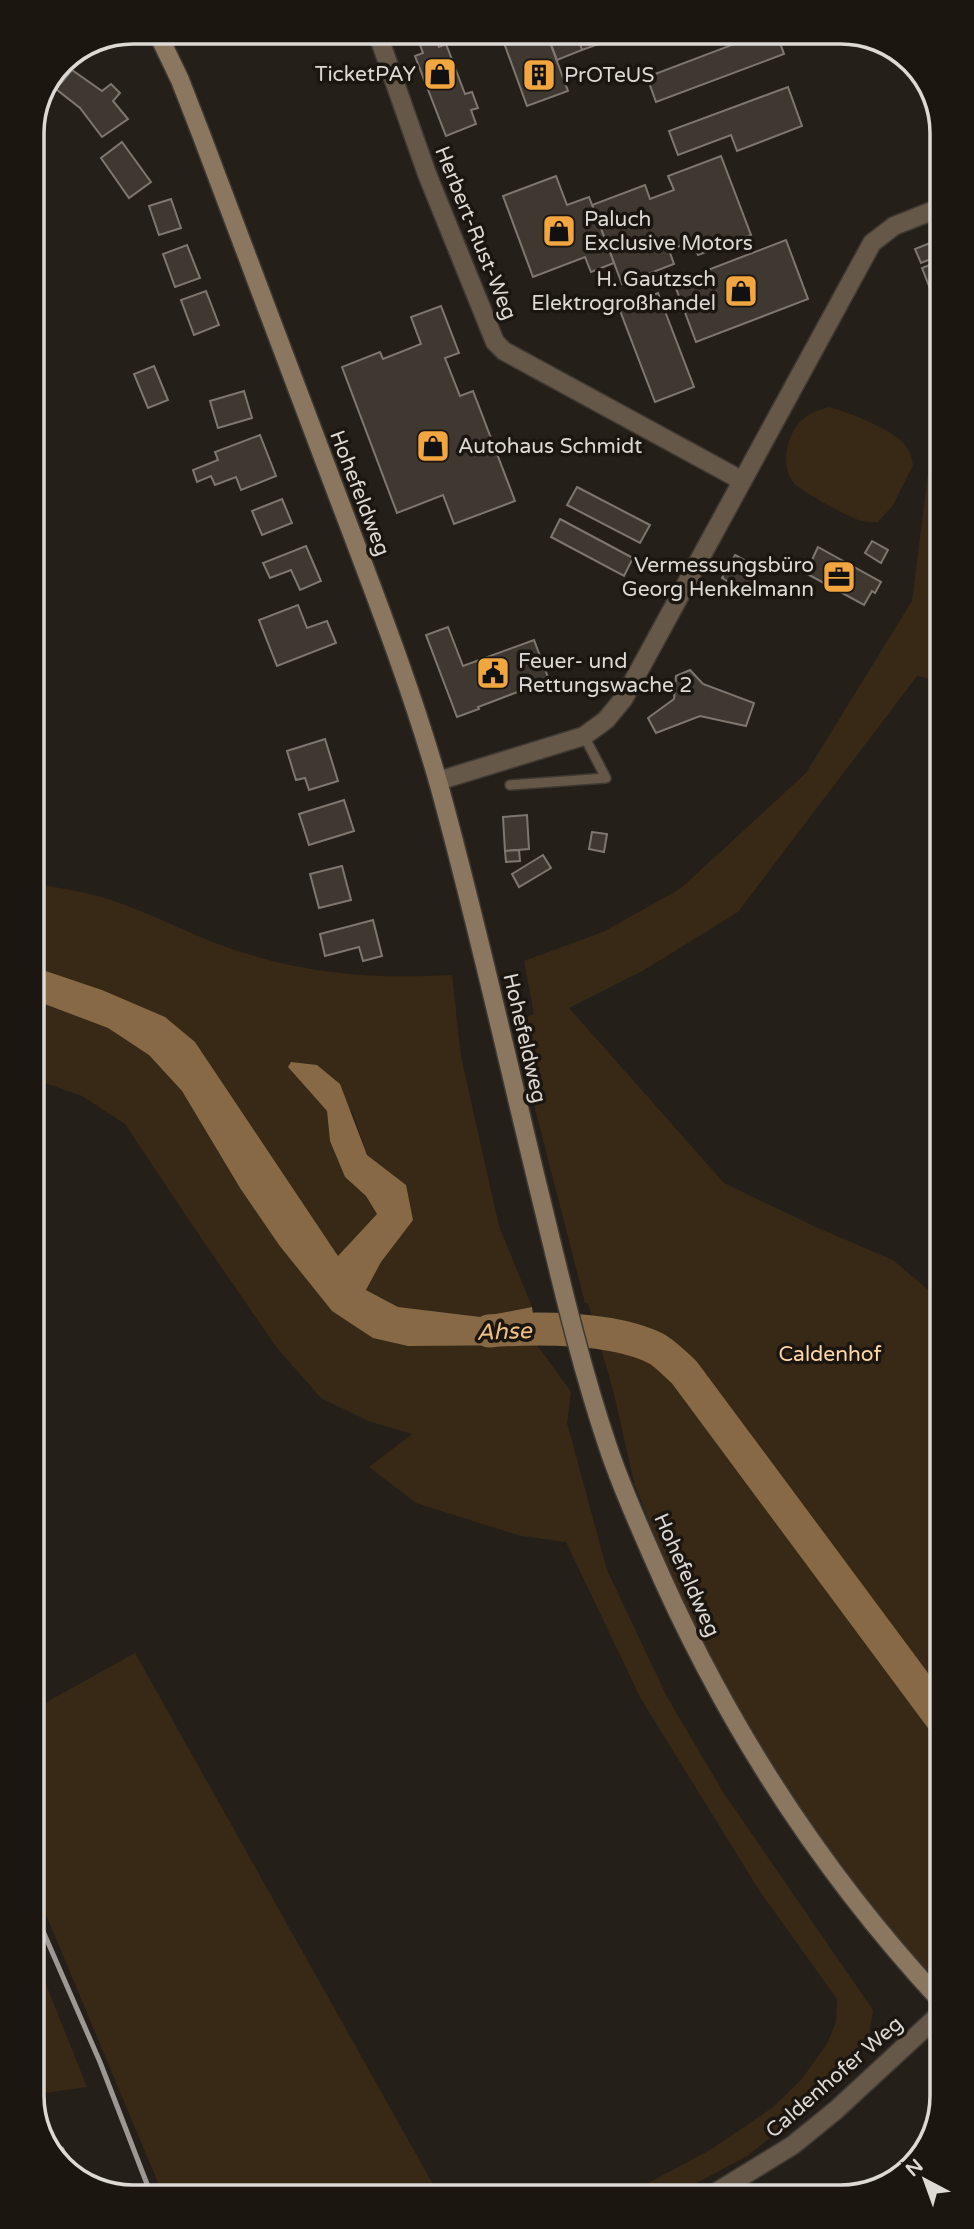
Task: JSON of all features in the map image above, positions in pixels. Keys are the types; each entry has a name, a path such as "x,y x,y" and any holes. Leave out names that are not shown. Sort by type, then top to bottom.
{"main road":[{"name":"Hohefeldweg","path":"163,44 201,134 396,651 438,781 562,1286 609,1450 671,1601 710,1678 753,1753 858,1907 930,1988"}],"street":[{"name":"Herbert-Rust-Weg","path":"381,44 436,197 495,342 504,351 741,480"},
{"path":"438,781 584,736 606,720 624,698 872,243 894,226 930,212"},
{"name":"Caldenhofer Weg","path":"728,2185 793,2145 930,2023"}],"lane":[{"path":"510,785 606,778 584,736"}],"green space":[{"path":"829,407 884,429 902,442 910,452 913,465 893,505 878,522 861,521 837,510 799,487 789,476 786,458 793,432 807,416"},
{"name":"Caldenhof","path":"930,458 930,679 917,676 738,912 644,970 569,1008 724,1183 893,1260 930,1291 930,1975 880,1919 784,1789 691,1628 635,1486 613,1390 588,1303 585,1303 513,1023 534,1014 524,961 603,932 680,889 806,773 912,601"},
{"path":"44,886 81,892 115,902 223,946 294,966 372,976 452,975 461,1057 499,1226 532,1307 481,1317 398,1307 366,1290 381,1262 406,1185 367,1155 353,1113 288,1067 327,1111 330,1141 345,1177 366,1196 377,1214 338,1256 195,1042 102,990 44,970"},
{"path":"44,1004 108,1028 149,1055 182,1091 240,1188 279,1245 332,1311 408,1346 537,1345 571,1392 567,1423 607,1570 667,1697 723,1792 873,2010 868,2041 821,2098 747,2156 693,2185 642,2185 710,2150 772,2108 801,2080 827,2044 836,2022 837,1999 759,1890 641,1699 566,1542 521,1536 416,1503 369,1467 412,1434 368,1421 321,1398 277,1348 125,1124 82,1096 44,1083"},
{"path":"135,1653 433,2185 159,2185 44,1910 44,1704"},
{"path":"44,1980 87,2087 44,2093"}],"water":[{"path":"44,970 102,990 165,1017 195,1042 338,1256 377,1214 366,1196 345,1177 330,1141 327,1111 288,1067 291,1062 317,1065 340,1084 367,1155 406,1185 413,1220 381,1262 366,1290 398,1307 481,1317 532,1307 537,1345 408,1346 373,1338 332,1311 279,1245 240,1188 182,1091 149,1055 108,1028 44,1004"}],"building":[{"name":"TicketPAY","path":"438,44 439,47 446,44 465,94 472,92 478,108 471,110 476,124 446,136 415,56 423,53 420,45"},
{"name":"PrOTeUS","path":"504,44 550,44 568,91 527,106"},
{"path":"551,44 580,44 582,50 557,60"},
{"path":"580,44 599,44 582,50"},
{"path":"734,44 780,44 784,54 656,102 647,77"},
{"path":"72,70 102,91 111,84 120,93 113,101 128,119 102,137 80,108 56,89"},
{"path":"788,87 802,126 737,151 731,135 678,155 669,131"},
{"path":"122,142 151,182 129,198 101,158"},
{"path":"721,156 751,235 698,255 693,241 669,250 674,264 622,284 592,205 645,185 650,199 674,190 668,176"},
{"name":"Paluch Exclusive Motors","path":"556,176 567,205 589,197 614,263 591,272 585,257 533,277 503,196"},
{"path":"171,199 181,228 159,235 149,206"},
{"name":"H. Gautzsch Elektrogroßhandel","path":"786,240 808,299 696,342 674,283"},
{"path":"930,243 930,259 921,263 915,249"},
{"path":"187,245 200,278 175,287 163,254"},
{"path":"930,265 930,288 922,268"},
{"path":"206,291 219,325 194,335 181,300"},
{"path":"658,293 694,387 655,402 619,308"},
{"name":"Autohaus Schmidt","path":"441,306 459,353 445,358 460,396 473,391 515,501 454,524 443,495 397,513 342,367 380,352 383,359 421,344 411,317"},
{"path":"154,366 168,400 148,408 134,374"},
{"path":"244,391 252,418 218,428 210,401"},
{"path":"260,435 276,476 241,490 236,477 215,485 211,476 197,482 193,470 218,460 215,452"},
{"path":"577,487 650,525 640,543 567,505"},
{"path":"282,499 292,523 262,535 252,511"},
{"path":"560,519 633,558 624,576 551,537"},
{"path":"872,541 888,550 881,563 865,553"},
{"path":"306,546 321,581 300,590 291,570 270,578 263,563"},
{"path":"818,547 881,582 864,605 800,570 806,559 811,562"},
{"path":"735,555 759,568 746,592 722,578"},
{"path":"298,605 307,628 327,621 336,643 277,666 259,620"},
{"name":"Feuer- und Rettungswache 2","path":"448,627 463,666 534,640 549,680 457,717 426,635"},
{"path":"690,670 703,684 754,703 746,726 700,716 656,733 648,718 674,699 676,676"},
{"path":"325,739 338,781 309,790 305,778 296,780 287,751"},
{"path":"344,800 354,831 309,845 299,814"},
{"path":"527,815 529,849 505,851 503,817"},
{"path":"592,832 607,834 604,852 589,849"},
{"path":"519,850 520,861 506,862 505,851"},
{"path":"543,855 551,868 519,887 512,874"},
{"path":"342,866 351,900 319,908 310,874"},
{"path":"373,920 382,956 363,961 359,947 325,956 320,934"}],"waterway":[{"name":"Ahse","path":"489,1331 551,1329 596,1332 637,1341 666,1356 684,1372 930,1703"}],"railway":[{"path":"44,1933 100,2062 147,2185"}],"place":[{"name":"TicketPAY","path":"440,74"},
{"name":"PrOTeUS","path":"539,75"},
{"name":"Paluch Exclusive Motors","path":"559,231"},
{"name":"H. Gautzsch Elektrogroßhandel","path":"741,291"},
{"name":"Autohaus Schmidt","path":"433,446"},
{"name":"Vermessungsbüro Georg Henkelmann","path":"839,577"},
{"name":"Feuer- und Rettungswache 2","path":"493,673"}]}
